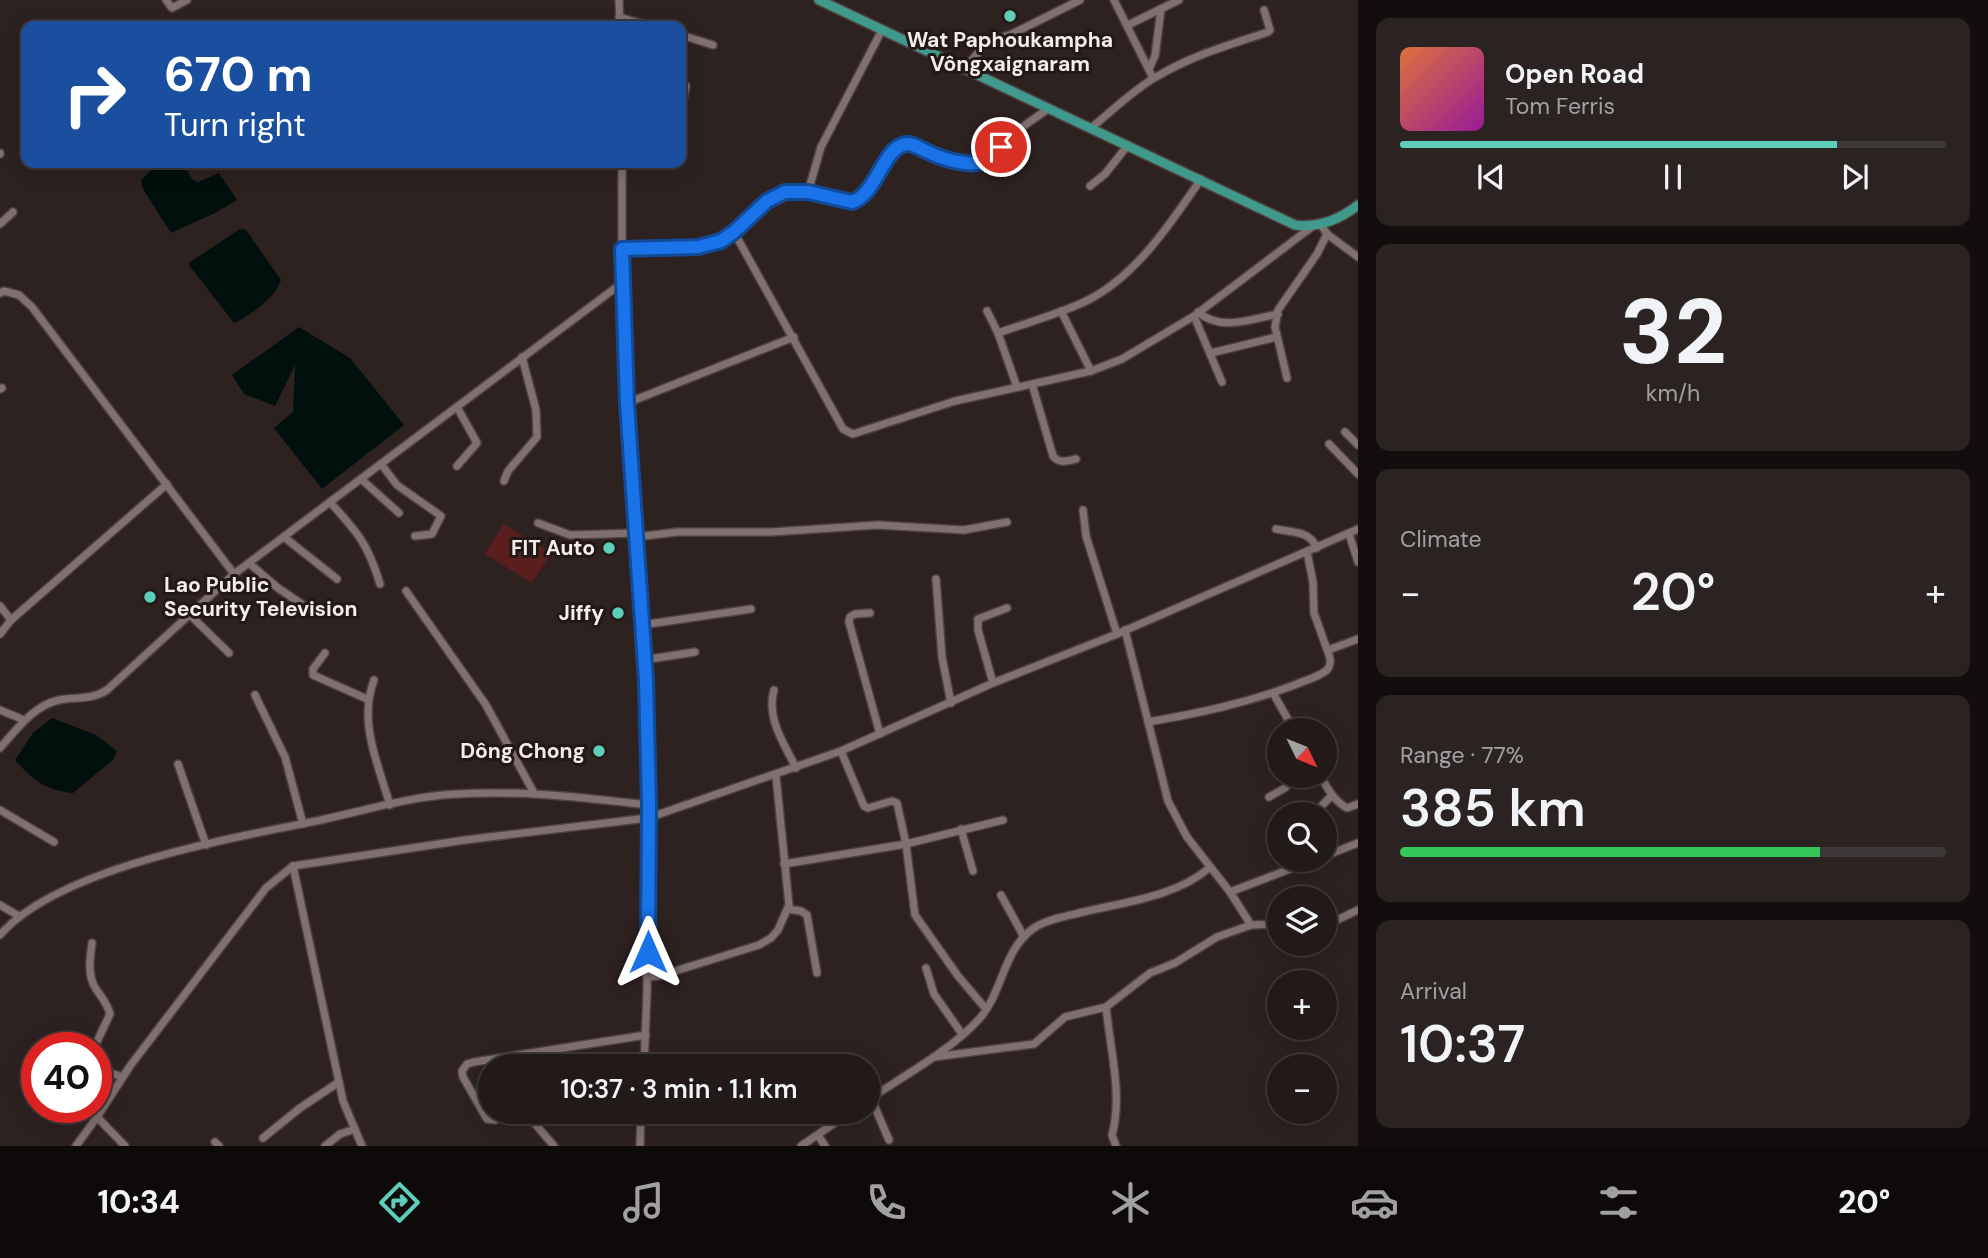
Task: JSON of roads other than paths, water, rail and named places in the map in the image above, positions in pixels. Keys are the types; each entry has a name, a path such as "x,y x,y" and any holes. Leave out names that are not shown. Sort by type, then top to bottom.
{"main road":[{"path":"826,1 964,70 1295,225 1317,225 1346,214 1358,205"}],"street":[{"path":"166,0 172,8 187,0"},
{"path":"619,21 620,0"},
{"path":"964,70 986,43 1012,34 1080,0"},
{"path":"1114,0 1153,78"},
{"path":"1128,25 1179,0"},
{"path":"1149,69 1155,56 1161,9"},
{"path":"1091,128 1153,78 1223,45 1268,32 1270,30 1264,10"},
{"path":"619,17 633,21"},
{"path":"808,192 821,147 882,30"},
{"path":"686,37 713,45"},
{"path":"622,249 698,247 721,241 774,196 785,192 808,192 856,201 866,194 893,150 902,145 913,145 939,156 972,163 982,162 1049,108"},
{"path":"1090,186 1105,174 1128,145"},
{"path":"622,168 622,282 627,403 644,660 649,805 645,1054"},
{"path":"998,334 1086,301 1131,268 1175,217 1201,179"},
{"path":"0,224 13,212"},
{"path":"734,232 843,429 853,434 955,401 1091,371 1122,359 1196,314 1317,225 1358,257"},
{"path":"1287,378 1275,327 1278,314 1317,254 1326,234"},
{"path":"0,748 24,720 44,705 57,700 97,696 107,690 249,563 622,282"},
{"path":"1,290 19,295 32,307 234,575"},
{"path":"987,311 1017,387"},
{"path":"1061,311 1091,371"},
{"path":"1196,314 1220,324 1278,314"},
{"path":"1196,314 1222,382"},
{"path":"627,403 794,337"},
{"path":"1211,353 1277,337"},
{"path":"504,481 508,471 537,437 537,410 522,358"},
{"path":"1032,384 1053,456 1062,462 1076,458"},
{"path":"457,407 477,443 457,466"},
{"path":"1345,432 1358,445"},
{"path":"1329,444 1358,474"},
{"path":"381,464 397,485 441,516 432,534 415,536"},
{"path":"361,479 399,513"},
{"path":"0,634 11,620 167,484"},
{"path":"330,502 368,549 380,584"},
{"path":"1083,510 1086,536 1121,632 1168,802 1187,836 1230,892 1251,925"},
{"path":"538,523 570,535 636,535 771,532 878,525 964,530 1007,522"},
{"path":"1276,529 1308,535 1317,548"},
{"path":"112,1094 266,888 293,866 465,840 648,818 776,776 841,751 993,683 1121,632 1358,529"},
{"path":"1349,534 1358,562"},
{"path":"284,537 337,579"},
{"path":"1148,722 1229,707 1273,693 1321,674 1329,668 1331,662 1328,650 1314,613 1313,582 1307,552"},
{"path":"249,563 306,607"},
{"path":"936,579 942,657 951,703"},
{"path":"406,591 486,705 534,793"},
{"path":"0,606 11,620"},
{"path":"993,683 978,630 978,619 1007,608"},
{"path":"642,625 751,609"},
{"path":"870,613 855,614 850,617 849,622 880,734"},
{"path":"190,615 229,653"},
{"path":"1328,650 1358,639"},
{"path":"644,660 695,652"},
{"path":"325,653 313,669 313,675 367,699"},
{"path":"374,680 367,699 366,722 390,805"},
{"path":"774,690 772,719 796,768"},
{"path":"1273,693 1287,718"},
{"path":"255,695 285,757 303,824"},
{"path":"0,710 24,720"},
{"path":"841,751 864,806 868,808 892,801 897,803 906,844 915,915 958,976 986,1009"},
{"path":"178,764 206,845"},
{"path":"647,977 759,945 778,930 788,909 776,776"},
{"path":"1269,797 1285,788"},
{"path":"1328,788 1347,808 1358,804"},
{"path":"0,935 36,904 92,878 206,845 390,805 455,794 534,793 649,805"},
{"path":"1325,802 1332,795"},
{"path":"0,810 54,842"},
{"path":"784,864 906,844 1003,820"},
{"path":"961,829 973,870"},
{"path":"1337,851 1358,843"},
{"path":"293,866 343,1101 362,1146"},
{"path":"880,1092 933,1058 980,1019 1002,972 1024,937 1036,927 1059,918 1138,901 1192,879 1209,868"},
{"path":"1230,892 1282,872"},
{"path":"1001,895 1024,937"},
{"path":"0,905 19,916"},
{"path":"788,909 807,915 817,973"},
{"path":"1337,919 1358,910"},
{"path":"933,1058 1034,1044 1066,1017 1105,1007 1150,973 1175,963 1217,937 1251,925 1267,925"},
{"path":"92,943 91,979 96,990 106,999 110,1014 102,1032"},
{"path":"926,968 934,994 962,1034"},
{"path":"1105,1007 1117,1103 1117,1123 1112,1135 1116,1146"},
{"path":"525,1054 646,1035"},
{"path":"478,1061 464,1067 463,1077 478,1103"},
{"path":"112,1073 123,1077"},
{"path":"263,1138 300,1108 339,1082"},
{"path":"880,1122 889,1140"},
{"path":"76,1146 93,1123"},
{"path":"103,1123 125,1146"},
{"path":"535,1124 554,1146"},
{"path":"640,1146 641,1124"},
{"path":"801,1146 834,1124"},
{"path":"325,1146 340,1133 355,1129"},
{"path":"818,1135 825,1146"}],"place":[{"name":"Wat Paphoukampha Vôngxaignaram","path":"1010,16"},
{"name":"FIT Auto","path":"609,548"},
{"name":"Lao Public Security Television","path":"150,597"},
{"name":"Jiffy","path":"618,613"},
{"name":"Dông Chong","path":"599,751"}]}
